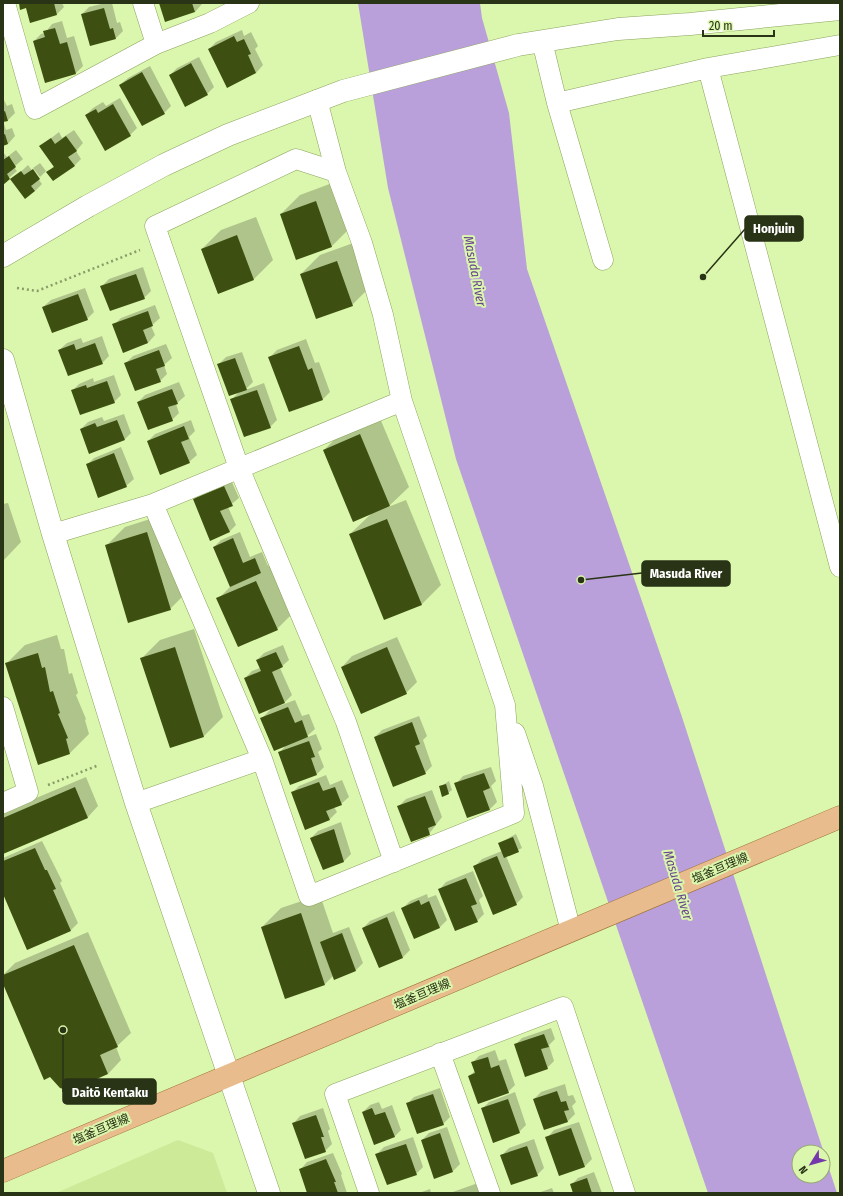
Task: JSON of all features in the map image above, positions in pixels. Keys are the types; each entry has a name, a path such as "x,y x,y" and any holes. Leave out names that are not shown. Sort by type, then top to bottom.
{"main road":[{"name":"塩釜亘理線","path":"3,1171 840,817"}],"street":[{"path":"5,3 35,109 156,44 210,23 249,3"},
{"path":"143,3 156,44"},
{"path":"3,256 82,210 164,166 228,135 344,91 518,45 618,29 690,24 833,7"},
{"path":"542,41 557,103 603,260"},
{"path":"557,103 708,68 840,45"},
{"path":"708,68 840,567"},
{"path":"317,100 336,172 362,243 383,315 402,401 533,786 576,929"},
{"path":"336,172 296,160 155,226 238,468 346,722 394,862"},
{"path":"3,360 53,534 136,803 269,1193"},
{"path":"53,534 153,504 402,401"},
{"path":"153,504 262,759 309,896 514,813 505,704"},
{"path":"3,707 28,792 3,803"},
{"path":"136,803 262,759"},
{"path":"369,1193 335,1094 563,1007 625,1193"},
{"path":"440,1053 490,1193"}],"path":[{"path":"16,288 38,291 161,241"},
{"path":"28,792 99,765"}],"shaded area":[{"path":"178,1140 213,1153 227,1193 56,1193"}],"water":[{"path":"358,3 480,3 482,18 509,113 527,269 681,714 821,1144 791,1144 791,1184 831,1184 831,1175 837,1193 708,1193 456,459 388,188"}],"building":[{"path":"19,3 54,3 57,15 30,23 26,8 20,10"},
{"path":"159,3 192,3 195,12 165,22"},
{"path":"104,8 110,29 113,28 116,39 90,46 81,14"},
{"path":"55,28 60,44 67,42 76,74 45,83 33,41 45,37 43,31"},
{"path":"234,36 237,42 244,39 251,54 248,55 256,73 227,88 208,49"},
{"path":"191,63 208,95 185,107 169,75"},
{"path":"142,72 165,114 142,126 119,85"},
{"path":"113,104 131,136 105,151 85,115 96,109 98,113"},
{"path":"5,111 8,121 3,122 3,112"},
{"path":"5,134 8,144 3,146 3,135"},
{"path":"66,136 77,151 68,157 75,166 53,181 46,172 54,167 39,146 51,138 55,144"},
{"path":"9,156 16,167 7,174 10,179 3,185 3,160"},
{"path":"33,169 40,179 31,186 35,191 25,199 10,179 21,171 24,175"},
{"path":"316,201 332,247 296,260 280,214"},
{"path":"237,235 254,280 218,294 201,249"},
{"path":"337,261 353,306 316,319 300,274"},
{"path":"136,274 145,299 110,311 100,286"},
{"path":"78,294 88,320 52,333 42,307"},
{"path":"148,311 153,326 143,330 148,343 123,353 112,324"},
{"path":"95,343 103,364 68,376 58,350 74,344 76,350"},
{"path":"299,346 308,370 312,368 323,400 289,412 268,357"},
{"path":"159,350 165,366 156,369 161,382 135,391 124,363"},
{"path":"235,358 247,390 229,396 217,364"},
{"path":"107,381 115,403 80,415 71,390 86,385 87,388"},
{"path":"172,389 178,404 168,407 173,421 148,430 137,402"},
{"path":"257,390 271,428 244,437 230,399"},
{"path":"117,420 125,440 89,454 80,429 95,423 97,427"},
{"path":"184,426 189,439 181,442 190,463 160,475 147,441"},
{"path":"360,434 390,506 353,522 323,450"},
{"path":"114,453 127,487 98,498 86,464"},
{"path":"224,486 233,506 220,511 230,532 210,541 193,499"},
{"path":"387,519 422,605 384,620 349,534"},
{"path":"147,532 171,610 128,623 105,545"},
{"path":"233,538 243,563 255,558 261,573 230,587 213,547"},
{"path":"256,581 278,630 238,647 216,598"},
{"path":"175,647 204,737 170,748 140,658"},
{"path":"387,647 407,694 361,714 341,667"},
{"path":"276,652 283,667 272,672 285,703 259,714 244,678 261,671 256,660"},
{"path":"38,653 42,668 45,667 50,692 53,691 60,713 58,714 68,738 66,739 70,754 38,765 5,663"},
{"path":"288,707 295,723 302,720 308,737 274,751 260,718"},
{"path":"412,722 420,744 415,746 426,774 393,787 374,737"},
{"path":"309,741 315,757 311,758 317,775 290,785 278,752"},
{"path":"484,773 490,788 483,791 490,810 467,818 454,783"},
{"path":"319,782 323,791 335,787 342,805 326,811 330,820 305,830 291,792"},
{"path":"446,784 449,794 442,797 439,786"},
{"path":"75,787 88,818 3,854 3,818"},
{"path":"425,796 436,825 428,828 430,835 411,842 397,806"},
{"path":"334,829 344,862 323,870 310,838"},
{"path":"513,837 519,852 504,858 498,843"},
{"path":"35,848 56,889 53,890 71,931 27,950 3,894 3,861"},
{"path":"497,856 517,905 493,915 473,866"},
{"path":"466,878 477,904 471,906 478,922 455,931 438,889"},
{"path":"419,900 421,905 429,901 440,928 414,939 401,908"},
{"path":"301,913 325,985 285,999 261,927"},
{"path":"387,917 403,958 379,968 362,928"},
{"path":"342,933 356,971 334,980 320,942"},
{"path":"74,945 118,1047 100,1055 108,1074 74,1089 67,1090 60,1088 50,1077 44,1080 3,984 3,975"},
{"path":"544,1034 549,1047 541,1049 548,1069 525,1077 514,1044"},
{"path":"488,1057 491,1068 499,1065 509,1093 478,1104 468,1076 475,1073 471,1062"},
{"path":"557,1091 561,1102 566,1101 569,1110 564,1111 568,1122 544,1130 533,1099"},
{"path":"433,1094 444,1125 417,1134 406,1103"},
{"path":"508,1099 520,1133 493,1143 481,1108"},
{"path":"372,1108 375,1115 385,1112 395,1137 374,1145 362,1112"},
{"path":"316,1115 324,1137 321,1137 326,1152 305,1159 292,1123"},
{"path":"571,1128 585,1167 559,1176 545,1137"},
{"path":"440,1133 453,1172 434,1179 421,1140"},
{"path":"406,1144 417,1175 387,1185 375,1154"},
{"path":"527,1146 538,1176 511,1185 500,1155"},
{"path":"326,1159 336,1182 334,1182 338,1193 307,1193 299,1169"},
{"path":"587,1178 592,1193 573,1193 570,1184"}],"place":[{"name":"Honjuin","path":"703,277"},
{"name":"Masuda River","path":"581,580"},
{"name":"Daitō Kentaku","path":"63,1030"}]}
